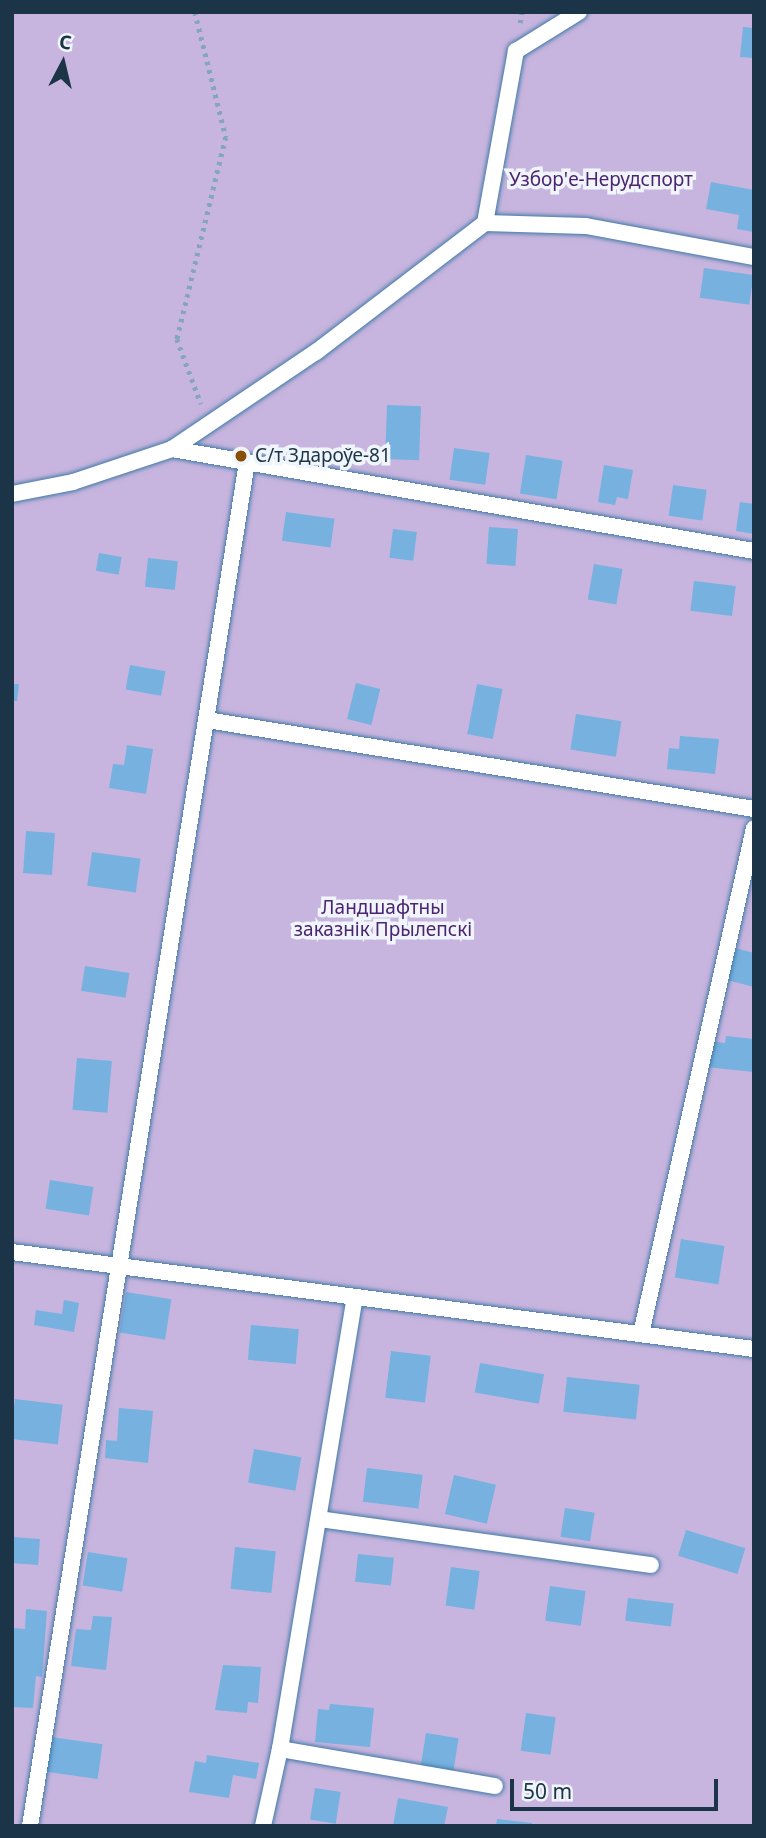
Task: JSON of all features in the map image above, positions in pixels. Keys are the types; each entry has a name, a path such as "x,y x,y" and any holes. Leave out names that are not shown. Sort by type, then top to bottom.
{"lane":[{"path":"485,223 516,51 579,12"},
{"path":"12,494 73,482 172,449 316,352 485,223 586,226 754,257"},
{"path":"172,449 754,551"},
{"path":"30,1826 122,1267 247,462"},
{"path":"207,720 754,809"},
{"path":"641,1334 754,828"},
{"path":"12,1252 754,1349"},
{"path":"263,1826 280,1749 355,1297"},
{"path":"319,1519 651,1565"},
{"path":"280,1749 495,1786"}],"path":[{"path":"195,12 226,137 177,339 208,425"}],"green space":[{"name":"Ландшафтны заказнік Прылепскі","path":"12,12 754,12 754,1826 12,1826"}],"building":[{"path":"743,27 754,28 754,58 740,57"},
{"path":"711,182 754,190 754,232 737,229 739,215 706,209"},
{"path":"704,268 754,275 749,305 700,298"},
{"path":"387,405 421,406 419,460 385,459"},
{"path":"454,448 490,453 485,485 450,480"},
{"path":"526,455 563,461 556,499 520,494"},
{"path":"604,465 633,470 628,499 617,497 615,505 598,502"},
{"path":"673,485 707,490 702,520 669,516"},
{"path":"740,502 754,504 754,534 736,531"},
{"path":"286,512 335,519 330,548 282,541"},
{"path":"489,527 518,529 515,566 486,564"},
{"path":"393,529 417,532 413,561 389,558"},
{"path":"99,553 122,557 119,575 96,571"},
{"path":"148,558 178,561 175,590 145,587"},
{"path":"594,564 623,569 616,604 588,599"},
{"path":"694,581 736,586 732,616 690,611"},
{"path":"130,665 165,671 161,696 126,690"},
{"path":"356,683 380,689 371,725 347,719"},
{"path":"12,684 19,684 17,701 12,701"},
{"path":"477,684 503,689 493,739 467,734"},
{"path":"576,714 621,721 616,757 570,750"},
{"path":"680,736 719,739 715,774 667,769 669,748 679,749"},
{"path":"127,745 153,749 146,794 109,788 113,764 124,765"},
{"path":"26,831 55,833 52,875 23,873"},
{"path":"92,852 141,859 136,892 87,886"},
{"path":"735,948 754,953 754,987 727,980"},
{"path":"85,966 129,973 126,998 81,991"},
{"path":"726,1036 754,1039 754,1072 706,1067 709,1041 725,1043"},
{"path":"77,1058 112,1061 107,1113 72,1110"},
{"path":"50,1180 93,1187 89,1216 45,1209"},
{"path":"681,1239 724,1246 718,1284 675,1278"},
{"path":"126,1292 171,1299 165,1340 120,1332"},
{"path":"64,1300 79,1303 74,1332 34,1325 36,1310 62,1314"},
{"path":"251,1325 299,1329 296,1364 248,1360"},
{"path":"391,1351 431,1356 425,1403 385,1398"},
{"path":"480,1363 544,1374 539,1404 475,1393"},
{"path":"567,1377 640,1385 636,1419 563,1412"},
{"path":"15,1399 63,1405 58,1445 12,1439"},
{"path":"119,1408 153,1411 148,1463 105,1458 106,1440 117,1441"},
{"path":"254,1449 301,1457 295,1491 248,1482"},
{"path":"367,1468 423,1475 418,1509 363,1502"},
{"path":"454,1475 496,1485 487,1524 445,1514"},
{"path":"565,1508 595,1513 590,1541 560,1537"},
{"path":"686,1530 745,1548 737,1574 678,1556"},
{"path":"12,1537 40,1539 38,1565 12,1563"},
{"path":"235,1547 276,1551 271,1593 231,1589"},
{"path":"88,1552 128,1558 122,1592 83,1586"},
{"path":"358,1554 394,1558 391,1586 355,1582"},
{"path":"451,1567 480,1571 474,1610 446,1606"},
{"path":"550,1586 586,1591 581,1626 545,1621"},
{"path":"628,1598 674,1604 671,1626 625,1621"},
{"path":"26,1609 47,1611 42,1677 36,1676 33,1708 13,1707 12,1628 25,1629"},
{"path":"93,1616 112,1617 106,1670 71,1666 76,1629 91,1630"},
{"path":"223,1665 261,1667 258,1703 248,1702 247,1713 215,1710"},
{"path":"330,1704 374,1708 370,1747 315,1742 318,1709 329,1710"},
{"path":"526,1713 556,1717 550,1755 521,1751"},
{"path":"426,1733 459,1738 453,1773 421,1768"},
{"path":"51,1737 102,1744 98,1779 46,1772"},
{"path":"207,1755 259,1763 256,1779 233,1775 229,1798 189,1792 195,1761 206,1763"},
{"path":"315,1788 341,1792 336,1824 310,1820"},
{"path":"398,1798 448,1807 444,1826 393,1826"},
{"path":"497,1819 532,1823 532,1826 496,1826"}],"place":[{"name":"С/т Здароўе-81","path":"241,456"}],"park label":[{"name":"Узбор'е-Нерудспорт","path":"601,180"}]}
